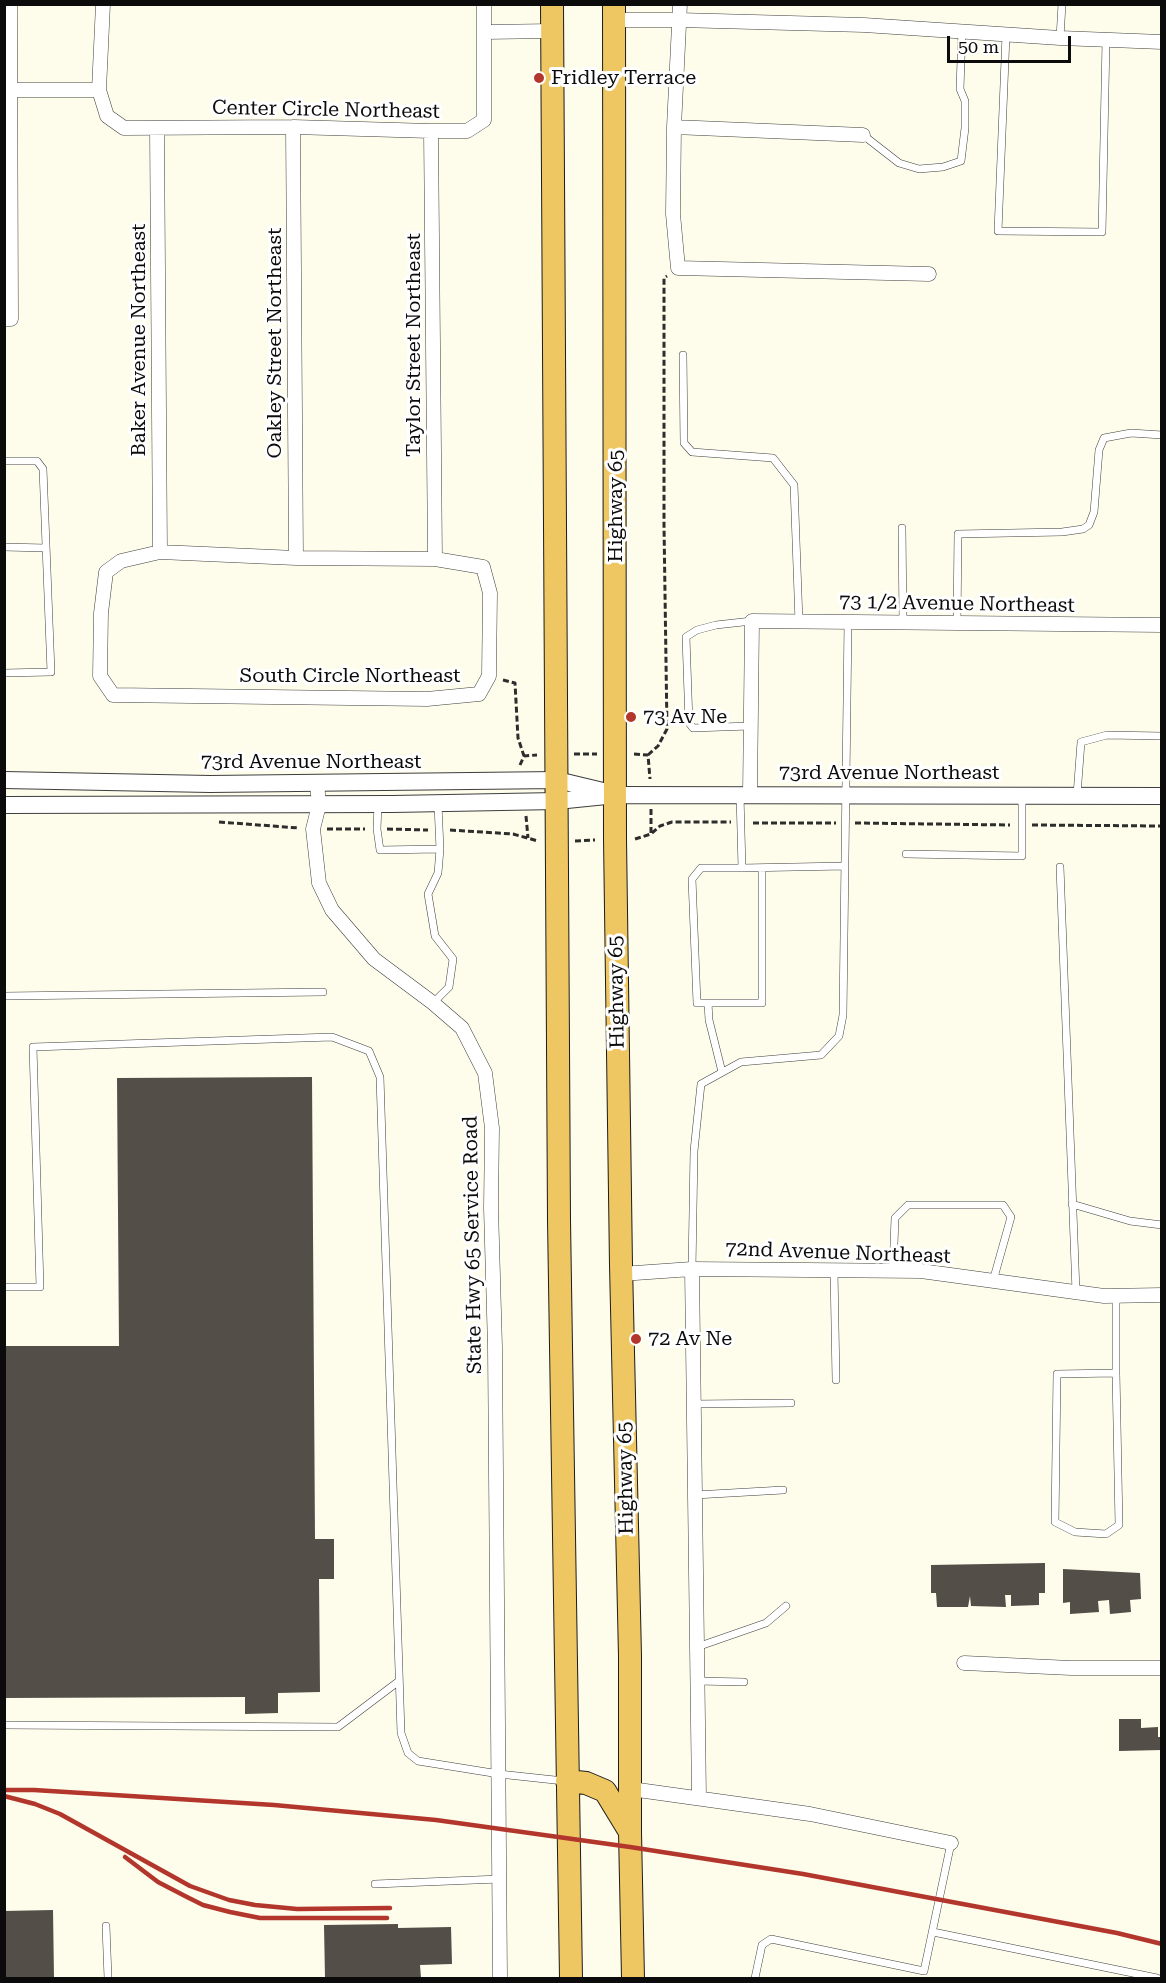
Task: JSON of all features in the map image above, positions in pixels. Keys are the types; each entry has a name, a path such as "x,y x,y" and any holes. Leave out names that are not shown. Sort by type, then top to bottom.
{"highway":[{"path":"552,4 559,1220 570,1978"},
{"name":"Highway 65","path":"614,12 615,839 621,1274 630,1656 633,1978"},
{"path":"567,1781 586,1783 605,1791 630,1832"}],"street":[{"path":"4,319 11,320 10,4"},
{"name":"Center Circle Northeast","path":"103,4 99,90 107,116 124,128 293,127 431,130 467,130 484,120 484,4"},
{"path":"680,4 674,127 673,214 678,268 929,274"},
{"path":"614,12 679,20 864,25 1106,41 1161,42"},
{"path":"485,32 552,31"},
{"path":"9,90 99,90"},
{"name":"Oakley Street Northeast","path":"293,127 296,558"},
{"path":"674,127 863,135"},
{"name":"Baker Avenue Northeast","path":"157,128 160,552"},
{"name":"Taylor Street Northeast","path":"431,130 435,559"},
{"name":"South Circle Northeast","path":"160,552 296,558 435,559 483,567 489,593 489,676 479,694 427,699 113,695 100,676 101,613 106,572 120,561 160,552"},
{"path":"745,795 750,726 752,621"},
{"name":"73 1/2 Avenue Northeast","path":"752,621 1161,625"},
{"name":"73rd Avenue Northeast","path":"4,780 210,784 317,783 557,790 616,795 1161,796"},
{"name":"State Hwy 65 Service Road","path":"317,783 319,805 314,829 319,883 332,910 374,959 434,1002 462,1028 485,1073 492,1128 500,1978"},
{"name":"73rd Avenue Northeast","path":"4,805 438,803 557,790"},
{"path":"692,1269 699,1798"},
{"name":"72nd Avenue Northeast","path":"621,1274 692,1269 921,1271 1076,1292 1161,1295"},
{"path":"963,1664 1161,1668"},
{"path":"631,1789 810,1814 951,1843"}],"lane":[{"path":"1060,38 1062,4"},
{"path":"863,135 899,163 920,169 943,167 961,161 965,128 965,101 960,89 962,31"},
{"path":"1006,35 998,231 1102,232 1106,41"},
{"path":"683,355 684,443 692,452 773,458 795,484 799,622"},
{"path":"957,623 958,534 1062,532 1083,528 1089,525 1094,512 1099,450 1104,438 1131,433 1161,435"},
{"path":"4,461 37,461 43,469 51,672 4,673"},
{"path":"902,528 903,623"},
{"path":"4,547 46,548"},
{"path":"750,726 693,728 689,723 686,637 697,630 752,621"},
{"path":"692,1269 694,1151 701,1084 741,1062 820,1055 838,1036 843,1015 848,622"},
{"path":"1077,795 1081,742 1107,735 1161,736"},
{"path":"742,868 741,822 745,795"},
{"path":"906,854 1022,856 1022,795"},
{"path":"434,1002 449,987 453,959 435,936 428,894 438,873 440,849 438,803"},
{"path":"378,804 380,850 440,849"},
{"path":"762,868 762,1002 697,1002 692,879 701,868 845,866"},
{"path":"1060,867 1076,1292"},
{"path":"4,996 323,992"},
{"path":"708,1002 722,1072"},
{"path":"4,1287 40,1287 33,1047 332,1037 369,1052 380,1077 401,1733 408,1753 418,1761 499,1774 567,1781"},
{"path":"1072,1204 1130,1221 1161,1225"},
{"path":"893,1271 895,1218 908,1205 1003,1205 1011,1216 993,1281"},
{"path":"834,1270 836,1380"},
{"path":"1116,1295 1119,1525 1106,1534 1075,1532 1055,1522 1057,1374 1116,1373"},
{"path":"694,1404 790,1403"},
{"path":"695,1495 783,1490"},
{"path":"697,1647 766,1623 786,1606"},
{"path":"4,1725 338,1727 399,1681"},
{"path":"697,1682 744,1682"},
{"path":"924,1971 951,1843"},
{"path":"375,1884 500,1879"},
{"path":"106,1926 108,1978"},
{"path":"933,1932 1157,1978"},
{"path":"755,1978 762,1945 771,1940 924,1971 931,1978"}],"path":[{"path":"648,755 658,746 667,729 664,278 678,268"},
{"path":"489,676 515,682 518,738 524,756"},
{"path":"218,822 314,829 439,830 513,834 537,841 634,839 651,834 660,826 672,822 1161,826"}],"building":[{"path":"312,1077 315,1539 334,1539 334,1579 319,1579 320,1692 278,1693 278,1713 245,1714 245,1697 4,1698 4,1346 119,1346 117,1078"},
{"path":"1045,1563 1045,1593 1039,1593 1039,1605 1011,1606 1011,1595 1005,1595 1006,1607 971,1606 970,1596 968,1607 937,1607 936,1593 931,1593 931,1565"},
{"path":"1063,1569 1140,1573 1141,1599 1130,1600 1131,1612 1110,1614 1109,1600 1098,1601 1099,1612 1070,1614 1070,1602 1063,1603"},
{"path":"1119,1719 1141,1719 1141,1728 1158,1727 1158,1737 1162,1737 1162,1750 1119,1751"},
{"path":"53,1910 54,1978 4,1978 4,1911"},
{"path":"398,1924 398,1928 451,1927 452,1964 420,1965 421,1978 325,1978 324,1925"}],"railway":[{"path":"4,1790 274,1805 436,1820 803,1874 1117,1933 1162,1944"},
{"path":"4,1796 35,1804 60,1814 190,1886 229,1900 297,1909 390,1908"},
{"path":"125,1857 158,1882 203,1905 230,1912 260,1918 387,1918"}],"place":[{"name":"Fridley Terrace","path":"539,78"},
{"name":"73 Av Ne","path":"631,717"},
{"name":"72 Av Ne","path":"636,1339"}]}
